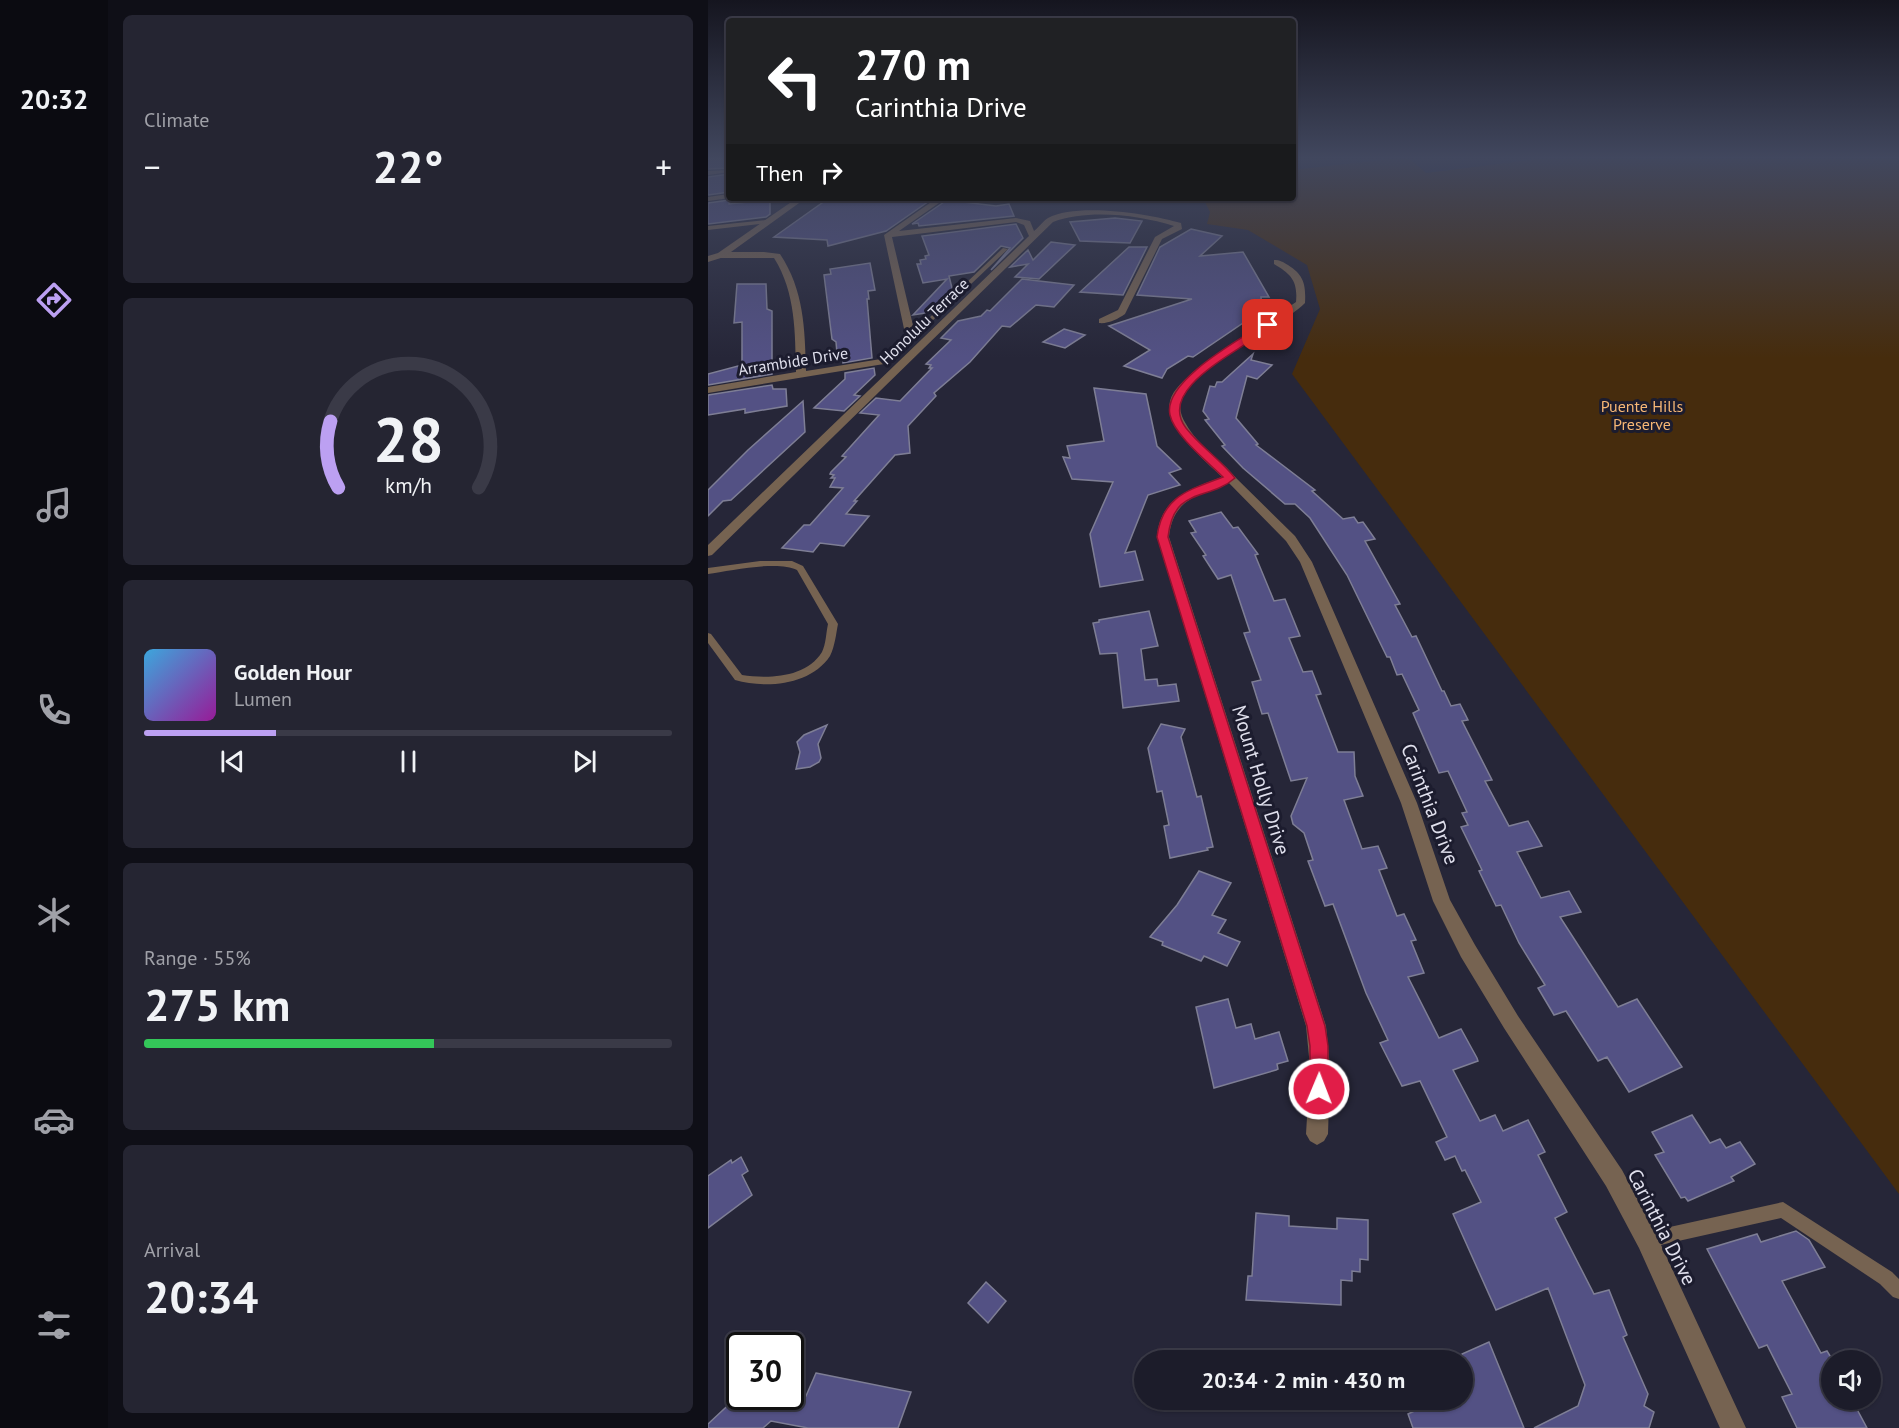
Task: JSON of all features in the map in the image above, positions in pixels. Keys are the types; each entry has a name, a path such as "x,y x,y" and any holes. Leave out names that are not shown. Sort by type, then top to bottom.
{"street":[{"path":"721,255 762,226"},
{"path":"888,235 902,226"},
{"path":"888,235 968,226"},
{"path":"1028,226 1033,236"},
{"name":"Honolulu Terrace","path":"708,552 1045,226"},
{"name":"Honolulu Terrace","path":"1102,321 1122,312 1159,237 1178,226"},
{"path":"888,235 911,338"},
{"path":"708,259 721,255 764,254 777,256 782,262 799,310 801,375"},
{"name":"Carinthia Drive","path":"1277,262 1299,278 1302,288 1300,303 1197,374 1184,387 1175,402 1175,415 1182,429 1291,539 1306,562 1409,803 1442,901 1468,951 1511,1022 1614,1178 1647,1240 1733,1428"},
{"name":"Arrambide Drive","path":"708,390 884,361 899,351 911,338"},
{"name":"Mount Holly Drive","path":"1230,478 1191,493 1176,504 1165,519 1163,537 1316,1026 1320,1067 1317,1134"}],"lane":[{"path":"708,228 731,226"},
{"path":"911,338 1005,249"},
{"path":"708,571 760,564 792,564 800,568 833,624 825,655 809,669 782,680 757,682 739,678 708,636"},
{"path":"1647,1240 1783,1210 1886,1278 1899,1291"}],"green space":[{"name":"Puente Hills Preserve","path":"1218,226 1899,226 1899,1194 1292,374 1320,309 1307,265 1248,230"}],"building":[{"path":"790,226 894,226 886,231 828,246 827,240 774,237"},
{"path":"1017,226 1023,238 991,270 1010,248 1001,246 974,272 949,276 953,292 932,312 913,315 947,279 923,283 917,264 921,264 920,260 926,259 925,256 929,255 922,236"},
{"path":"1072,226 1139,226 1130,243 1080,241"},
{"path":"1191,229 1222,236 1200,256 1243,252 1269,297 1261,297 1262,310 1193,357 1188,356 1167,369 1162,378 1124,366 1150,350 1109,326 1192,299 1137,295 1160,247"},
{"path":"1051,242 1075,245 1039,279 1015,277 1028,264 1010,267 1028,250 1033,260"},
{"path":"1129,247 1147,247 1123,295 1080,292"},
{"path":"870,263 875,290 868,291 869,299 867,299 872,358 843,363 842,355 837,353 836,342 832,339 824,275 831,274 830,269"},
{"path":"1022,279 1074,285 1054,307 1036,305 1010,327 1002,326 970,362 934,393 936,396 908,426 910,453 895,455 854,501 857,501 846,514 869,516 844,546 820,543 813,552 782,548 804,525 810,525 843,488 830,487 835,478 831,478 834,475 830,474 846,457 842,456 879,415 860,413 876,398 900,401 932,368 929,368 931,365 926,364 951,340 941,338 958,321 981,316 987,310 990,311"},
{"path":"737,284 766,284 767,309 772,311 772,374 708,385 708,374 742,365 742,322 734,323"},
{"path":"1064,329 1085,335 1065,348 1043,342"},
{"path":"1253,354 1251,360 1272,365 1257,379 1247,376 1236,418 1258,444 1256,445 1315,490 1312,491 1343,519 1354,517 1358,523 1363,522 1375,539 1365,541 1400,604 1395,605 1412,637 1416,636 1442,691 1451,706 1460,704 1468,720 1462,721 1492,780 1485,781 1509,826 1528,821 1542,846 1517,852 1541,898 1569,891 1581,912 1560,917 1618,1007 1637,999 1682,1067 1629,1092 1607,1057 1598,1061 1566,1011 1554,1015 1538,988 1545,985 1519,943 1501,905 1496,906 1479,871 1482,870 1461,827 1468,825 1462,813 1467,812 1448,771 1439,773 1413,713 1419,710 1402,674 1397,675 1390,657 1387,657 1347,575 1310,518 1295,504 1285,504 1243,468 1222,446 1225,445 1205,420 1209,419 1203,411 1210,386 1215,387 1217,382 1222,382"},
{"path":"874,368 875,375 854,395 860,396 844,411 814,408 845,379 845,373"},
{"path":"772,385 773,389 786,389 787,406 745,413 745,409 708,415 708,395"},
{"path":"1094,388 1146,394 1157,446 1181,469 1169,473 1180,485 1148,495 1125,553 1135,551 1143,580 1100,587 1090,534 1113,482 1072,479 1063,457 1070,458 1067,446 1104,441"},
{"path":"803,401 805,432 731,500 723,501 708,516 708,490 748,450"},
{"path":"1221,512 1233,528 1238,527 1258,554 1255,555 1274,601 1285,599 1300,636 1289,638 1303,672 1312,671 1321,694 1316,695 1338,752 1354,752 1355,776 1363,796 1344,800 1362,849 1378,846 1387,868 1379,870 1397,916 1404,914 1416,940 1411,941 1424,973 1408,977 1439,1038 1461,1029 1477,1058 1478,1061 1453,1070 1480,1121 1495,1115 1503,1131 1528,1120 1545,1152 1538,1155 1567,1212 1555,1218 1594,1294 1609,1290 1627,1335 1623,1337 1648,1394 1644,1406 1654,1412 1649,1428 1534,1428 1578,1406 1585,1385 1548,1288 1496,1310 1453,1214 1481,1202 1465,1170 1462,1171 1455,1156 1445,1160 1436,1142 1447,1137 1420,1081 1402,1086 1380,1043 1388,1040 1366,993 1333,904 1325,906 1308,861 1313,860 1304,833 1293,824 1291,816 1307,778 1291,781 1268,713 1262,714 1252,682 1261,680 1244,633 1250,632 1231,575 1218,579 1191,533 1196,532 1189,521"},
{"path":"1149,611 1158,646 1141,649 1145,680 1157,679 1158,686 1176,684 1179,701 1123,708 1117,653 1100,654 1093,623"},
{"path":"1161,724 1185,729 1181,737 1197,797 1201,796 1213,847 1207,848 1208,850 1170,858 1164,826 1169,825 1162,791 1157,792 1148,748"},
{"path":"827,725 818,744 821,758 819,762 810,767 796,769 800,752 797,742 804,735"},
{"path":"1199,871 1231,883 1212,915 1226,920 1218,933 1240,942 1227,966 1204,956 1201,961 1162,945 1163,942 1150,937 1177,905"},
{"path":"1228,999 1236,1028 1251,1024 1255,1039 1279,1032 1288,1061 1277,1064 1278,1069 1276,1070 1214,1088 1196,1007"},
{"path":"1692,1115 1710,1143 1720,1139 1726,1148 1740,1142 1755,1164 1731,1177 1734,1181 1688,1201 1685,1197 1681,1198 1655,1155 1664,1152 1652,1132"},
{"path":"741,1157 748,1171 742,1175 752,1195 708,1228 708,1176 731,1160 732,1163"},
{"path":"1256,1213 1289,1216 1289,1226 1337,1229 1337,1218 1368,1220 1368,1260 1360,1259 1360,1272 1352,1271 1352,1281 1341,1280 1341,1305 1246,1300 1248,1276 1252,1276"},
{"path":"1796,1231 1809,1240 1825,1267 1782,1281 1821,1353 1821,1410 1857,1410 1867,1428 1797,1428 1782,1397 1792,1394 1767,1345 1759,1348 1707,1249 1757,1234 1761,1242"},
{"path":"986,1282 1006,1301 988,1323 968,1303"},
{"path":"1489,1342 1524,1428 1413,1428 1408,1414 1417,1410 1473,1410 1473,1350 1471,1350"},
{"path":"816,1373 911,1392 898,1428 808,1428 771,1421 763,1428 708,1428 708,1424 726,1407 726,1410 804,1410 804,1396"}],"route":[{"path":"1268,325 1197,374 1179,394 1174,409 1177,422 1230,478 1183,498 1169,511 1162,527 1163,537 1316,1026 1320,1067 1319,1089"}]}
